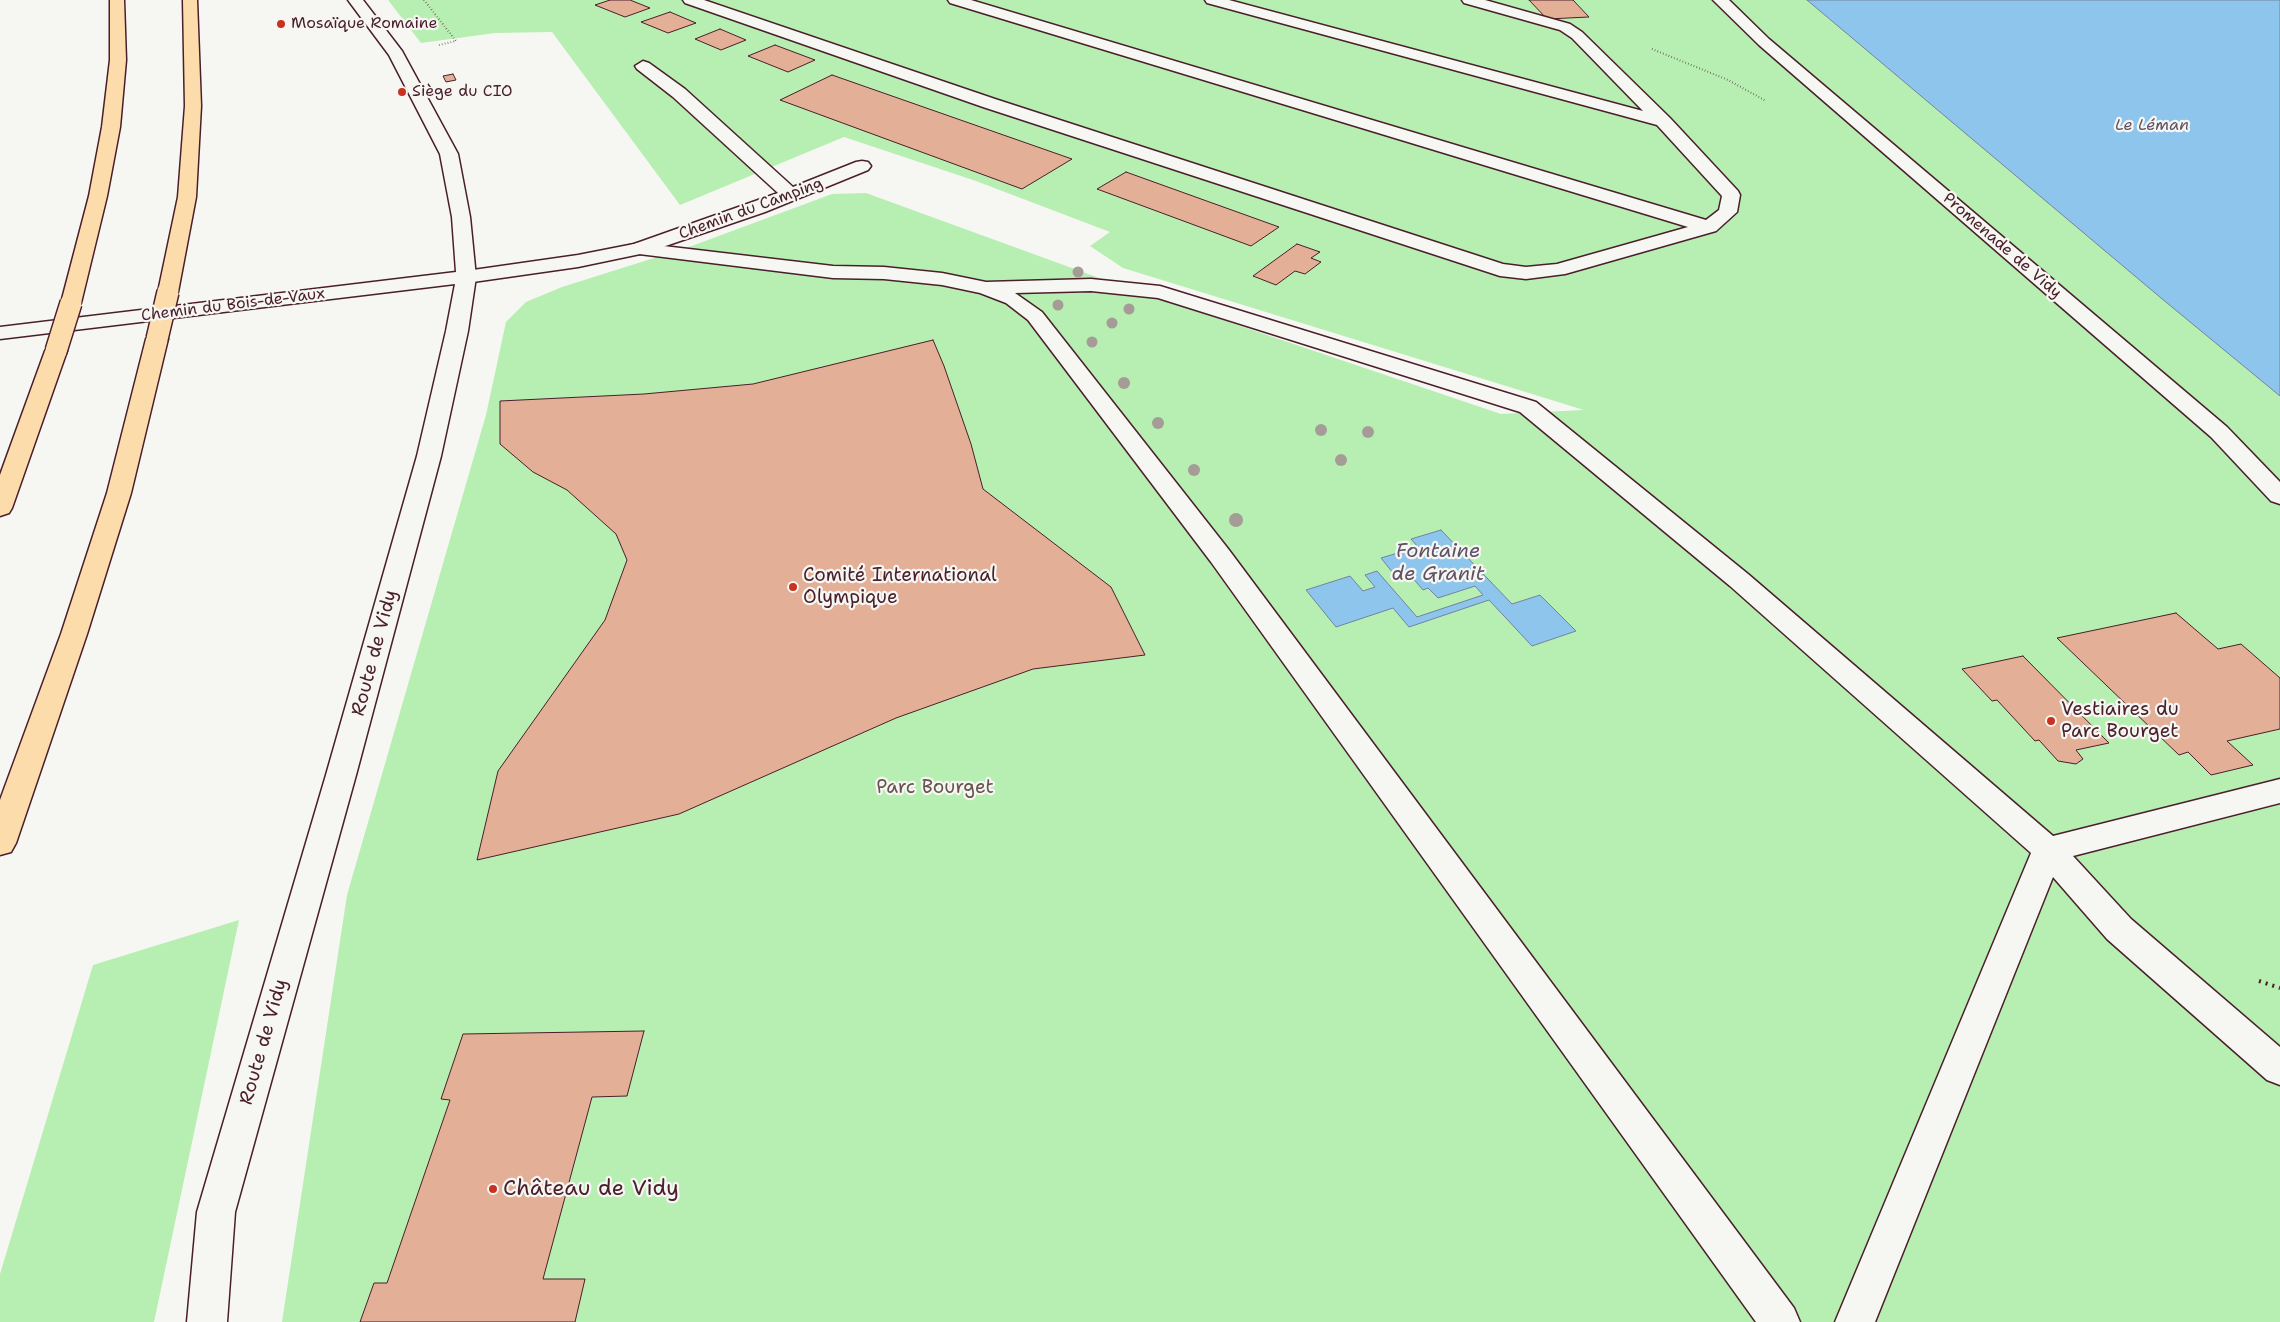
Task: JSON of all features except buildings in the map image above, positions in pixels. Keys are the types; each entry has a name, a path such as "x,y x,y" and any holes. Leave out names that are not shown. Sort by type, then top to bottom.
{"highway":[{"path":"0,508 71,304 98,196 111,127 118,60 117,0"},
{"path":"0,843 74,634 118,493 168,292 187,197 193,106 194,48 190,0"}],"street":[{"name":"Route de Vidy","path":"207,1322 216,1212 341,775 429,456 457,330 466,277 461,218 449,154 396,54 356,0"},
{"path":"690,0 980,99 1500,270 1526,273 1558,270 1709,228 1728,212 1731,195 1664,122 1578,35 1560,25 1469,0"},
{"path":"954,0 1709,228"},
{"path":"1212,0 1664,122"},
{"name":"Promenade de Vidy","path":"1720,0 1771,48 2220,432 2280,496"},
{"path":"643,66 679,93 791,195"},
{"name":"Chemin du Camping","path":"638,249 700,229 862,166"},
{"name":"Chemin du Bois-de-Vaux","path":"0,333 466,277 578,261 638,249"},
{"path":"638,249 834,272 884,273 932,278 986,288 1013,299 1034,316 1228,553 1780,1322"},
{"path":"986,288 1091,285 1160,292 1528,407 1728,584 2048,850 2119,929 2280,1069"},
{"path":"2048,850 2280,792"},
{"path":"1855,1322 2048,850"}],"path":[{"path":"1578,35 1607,38 1666,54 1728,80 1773,105"}],"green space":[{"name":"Parc Bourget","path":"388,0 1807,0 2280,396 2280,1322 282,1322 347,895 486,415 506,322 526,302 562,287 689,247 832,194 866,193 1113,283 1501,414 1584,410 1123,268 1090,246 1110,232 976,181 844,137 680,205 552,32 495,33 421,43"},
{"path":"239,920 154,1322 0,1322 0,1274 93,965"}],"water":[{"name":"Le Léman","path":"1807,0 2280,0 2280,396 2161,298"},
{"name":"Fontaine de Granit","path":"1441,530 1512,604 1540,595 1576,631 1532,646 1489,600 1409,627 1393,608 1336,627 1306,590 1350,576 1363,591 1375,587 1365,575 1377,571 1417,617 1483,595 1475,586 1438,598 1428,588 1423,590 1405,569 1393,573 1381,558 1418,547 1411,539"}],"place":[{"name":"Mosaïque Romaine","path":"281,24"},
{"name":"Siège du CIO","path":"402,92"},
{"name":"Comité International Olympique","path":"793,587"},
{"name":"Vestiaires du Parc Bourget","path":"2051,721"},
{"name":"Château de Vidy","path":"493,1189"}]}
